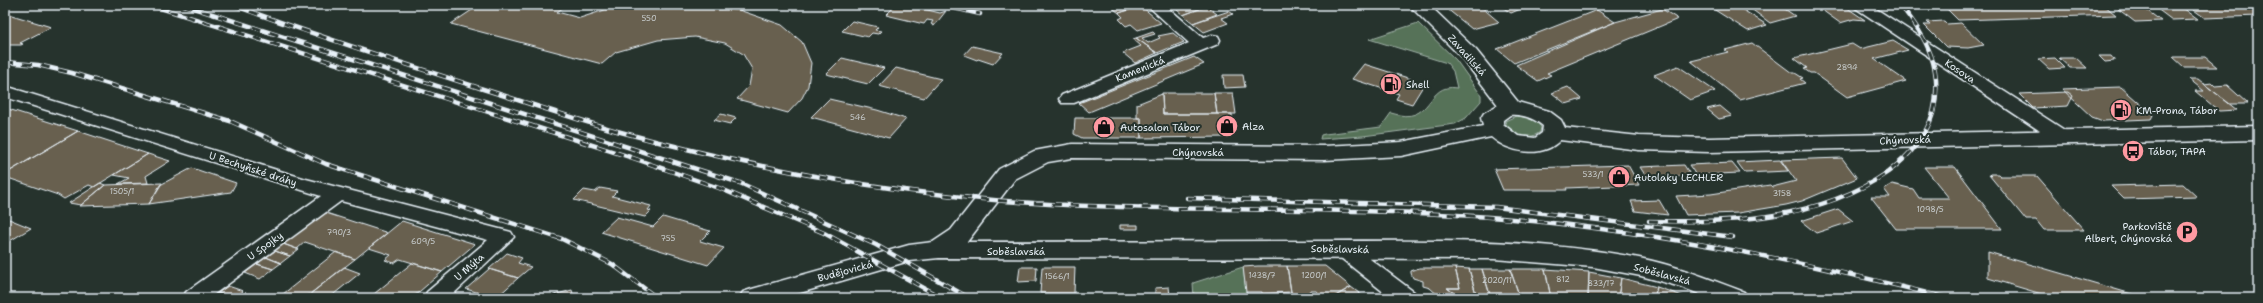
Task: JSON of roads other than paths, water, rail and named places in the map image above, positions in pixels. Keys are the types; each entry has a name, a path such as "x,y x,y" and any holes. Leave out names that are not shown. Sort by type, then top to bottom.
{"main road":[{"name":"Zavadilská","path":"1418,5 1469,54 1512,108"},
{"path":"1512,108 1522,108 1541,114 1553,126 1553,133 1545,142 1528,145 1508,140 1495,130 1492,124 1492,118 1496,113 1512,108"},
{"name":"Chýnovská","path":"939,250 959,236 1007,174 1030,161 1048,154 1072,152 1324,153 1401,149 1495,130"},
{"name":"Chýnovská","path":"1553,133 1639,143 1709,145 2258,133"},
{"name":"Soběslavská","path":"939,250 1343,249 1500,250 1551,252 1640,267 1687,281 1735,298"},
{"name":"Budějovická","path":"752,298 909,253 939,250"}],"street":[{"name":"Kamenická","path":"1068,99 1206,42 1155,5"},
{"name":"Kosova","path":"1859,5 2062,137"},
{"name":"U Bechyňské dráhy","path":"5,91 337,194 504,237"},
{"name":"U Spojky","path":"194,298 337,194"},
{"name":"U Mýta","path":"435,298 504,237"},
{"path":"1343,249 1406,298"}],"railway":[{"path":"151,5 630,157 719,188 824,233 942,298"},
{"path":"184,5 740,183 876,245 969,298"},
{"path":"233,5 358,48 617,131 702,153 832,179 919,192 1033,203 1104,207 1390,212 1462,215 1533,221 1689,242 1844,273 1947,298"},
{"path":"941,5 980,14"},
{"path":"1649,221 1711,221 1742,219 1803,209 1833,200 1861,188 1888,172 1895,166 1909,153 1926,130 1933,113 1936,97 1935,68 1931,55 1918,29 1900,5"},
{"path":"5,62 38,65 72,73 230,121 326,164 562,239 612,264 657,298"},
{"path":"1187,198 1496,207 1733,237"}],"place":[{"name":"Shell","path":"1391,84"},
{"name":"KM-Prona, Tábor","path":"2121,110"},
{"name":"Alza","path":"1227,126"},
{"name":"Autosalon Tábor","path":"1104,127"},
{"name":"Tábor, TAPA","path":"2133,151"},
{"name":"Autolaky LECHLER","path":"1619,177"},
{"name":"Parkoviště Albert, Chýnovská","path":"2187,232"}]}
